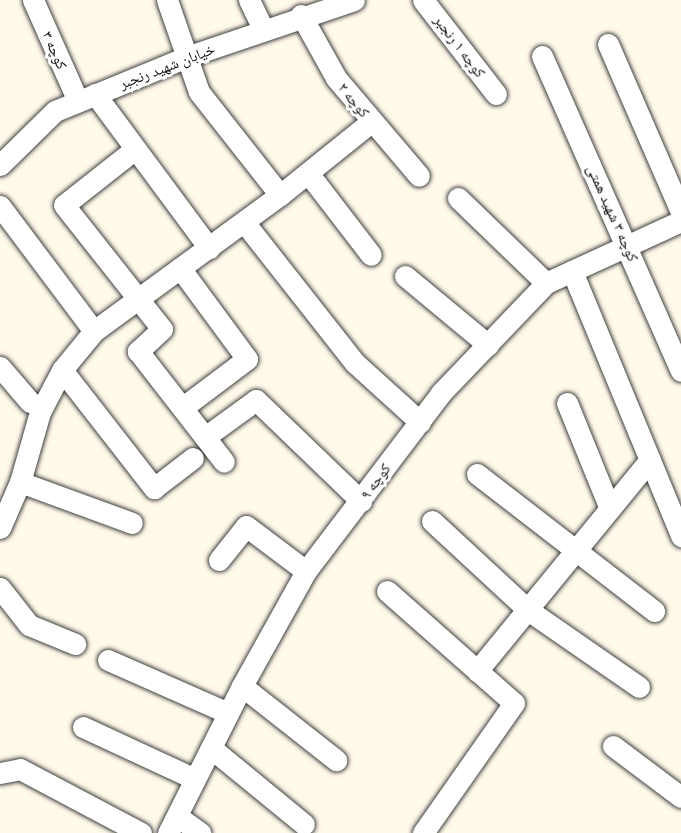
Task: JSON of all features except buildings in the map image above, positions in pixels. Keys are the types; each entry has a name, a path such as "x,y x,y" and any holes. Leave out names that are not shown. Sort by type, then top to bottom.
{"street":[{"name":"کوچه ۳","path":"33,0 86,97 135,149 210,248"},
{"path":"167,0 189,56 199,92 280,195"},
{"path":"249,0 263,29"},
{"name":"خیابان شهید رنجبر","path":"0,165 55,111 189,56 301,15 354,0"},
{"name":"کوچه ۱ رنجبر","path":"423,0 496,94"},
{"name":"کوچه ۲","path":"301,15 336,78 419,176"},
{"path":"608,44 681,212"},
{"name":"کوچه ۳ شهید همتی","path":"542,56 628,246 681,371"},
{"path":"0,528 20,482 40,412 62,370 94,331 210,248 372,121"},
{"path":"135,149 64,204 162,329 138,351 224,462"},
{"path":"308,172 371,255"},
{"path":"458,198 546,283"},
{"path":"2,212 94,331"},
{"name":"کوچه ۹","path":"172,824 242,686 306,571 420,422 546,283 681,221"},
{"path":"244,222 355,363 420,422"},
{"path":"180,268 247,359 182,408"},
{"path":"572,271 681,536"},
{"path":"405,276 488,345"},
{"path":"0,367 30,402"},
{"path":"62,370 154,488 193,458"},
{"path":"205,437 256,400 361,501"},
{"path":"567,403 610,509"},
{"path":"477,671 650,460"},
{"path":"477,474 654,611"},
{"path":"20,482 132,524"},
{"path":"432,521 528,610 639,687"},
{"path":"219,560 246,526 306,571"},
{"path":"0,588 29,625 75,644"},
{"path":"387,591 514,703 423,833"},
{"path":"108,660 228,713"},
{"path":"242,686 336,760"},
{"path":"83,727 195,779"},
{"path":"613,746 681,797"},
{"path":"211,748 304,824"},
{"path":"0,772 20,769 141,833"},
{"path":"172,824 200,833"}]}
